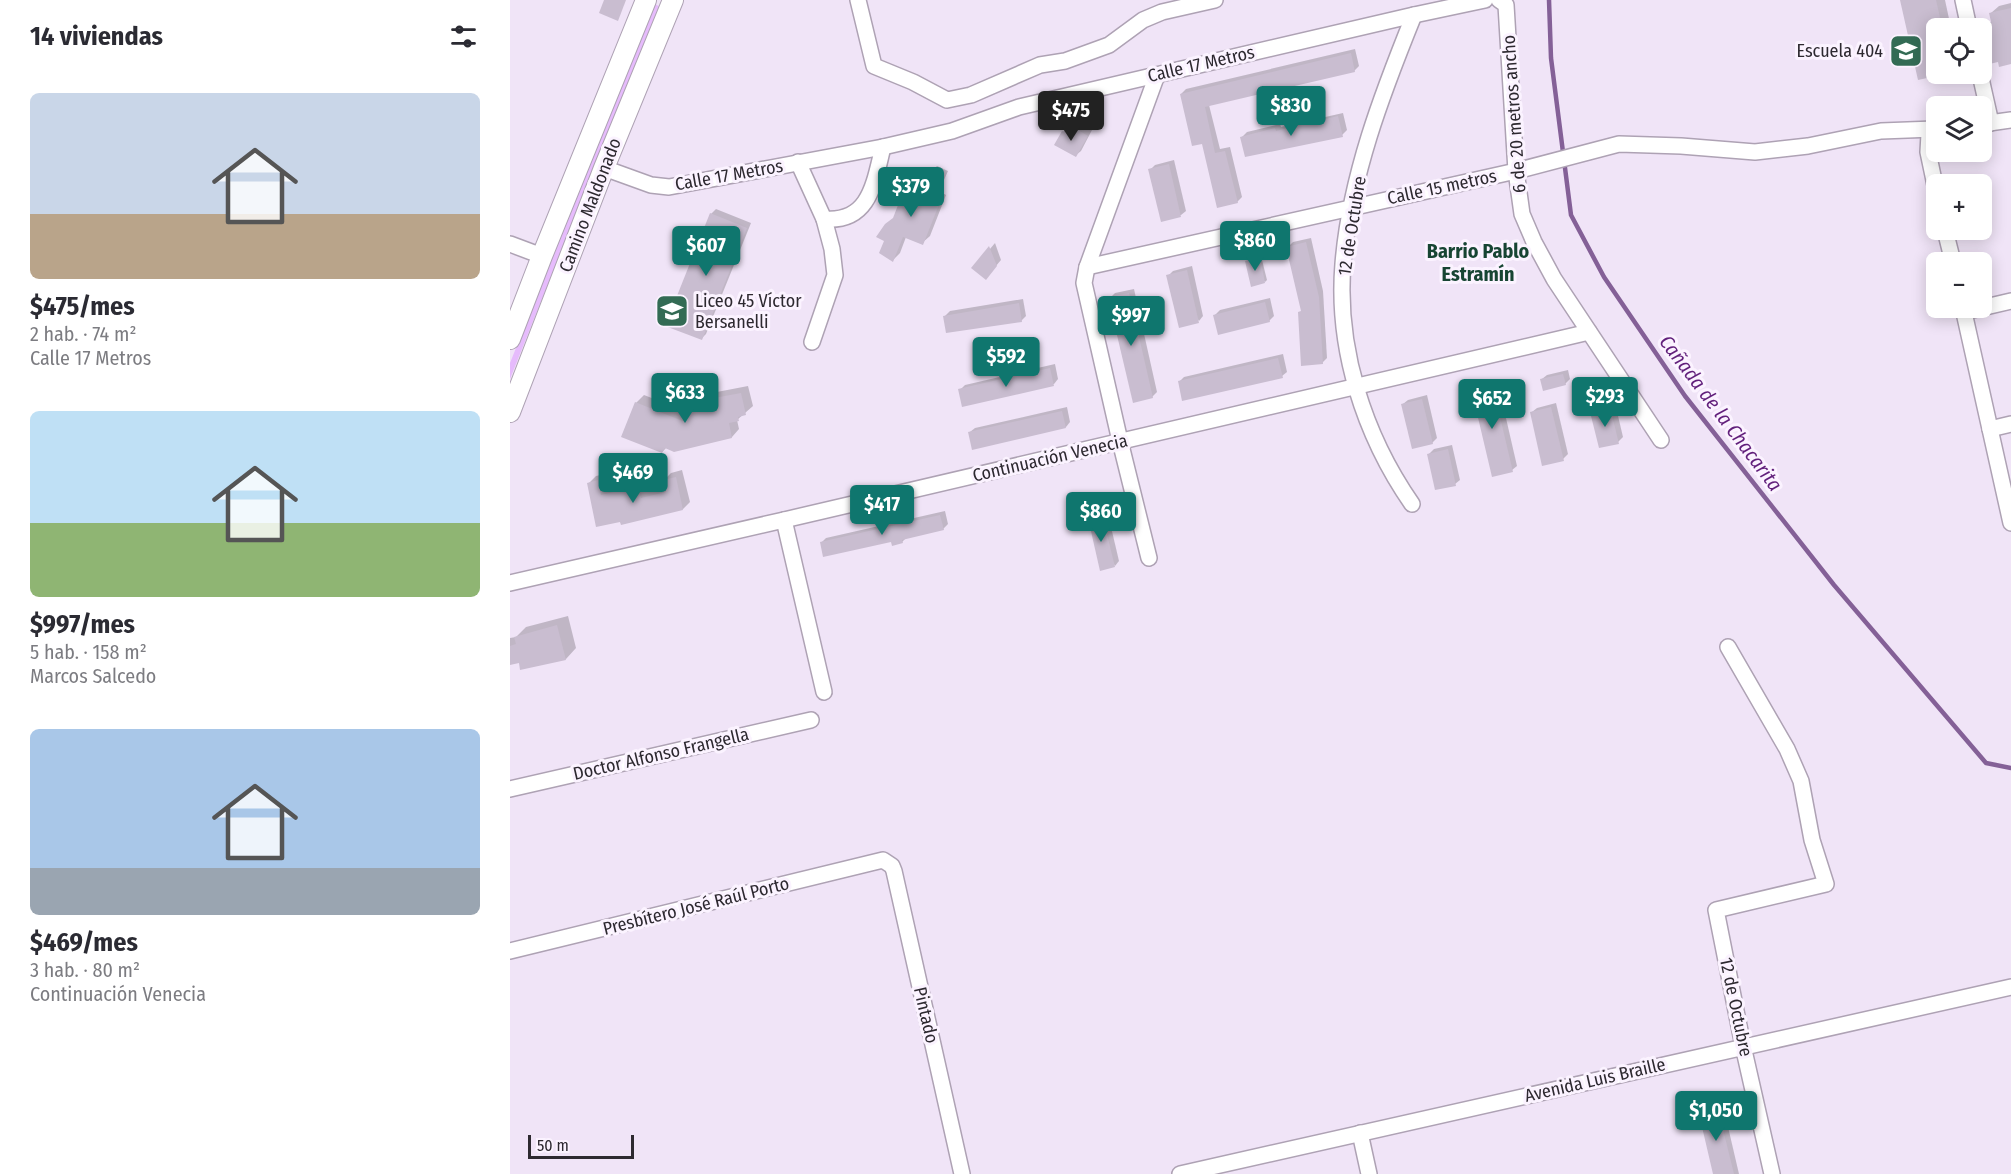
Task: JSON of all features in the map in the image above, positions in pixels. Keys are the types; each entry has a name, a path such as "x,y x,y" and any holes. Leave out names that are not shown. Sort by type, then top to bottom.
{"main road":[{"name":"Camino Maldonado","path":"510,339 646,0"},
{"name":"Camino Maldonado","path":"510,412 604,168 673,0"}],"street":[{"path":"858,0 874,66 914,82 947,100 971,95 1040,65 1065,61 1108,45 1152,16 1215,0"},
{"name":"Calle 17 Metros","path":"604,168 651,185 669,187 883,147 952,131 1019,107 1485,0"},
{"path":"1963,0 1967,18"},
{"name":"6 de 20 metros ancho","path":"1501,1 1506,5 1516,171 1522,214 1554,279 1661,440"},
{"name":"12 de Octubre","path":"1412,504 1396,480 1382,452 1355,387 1345,335 1342,264 1351,207 1371,128 1414,15"},
{"path":"1149,558 1084,283 1157,75"},
{"path":"1992,122 2011,120"},
{"name":"Calle 15 metros","path":"1088,267 1516,171 1619,144 1681,146 1755,153 1808,146 1881,131 1926,132"},
{"path":"824,219 842,219 862,209 874,185 883,147"},
{"path":"798,162 824,219 832,249 835,275 812,342"},
{"path":"510,243 542,256"},
{"path":"1992,305 2011,301"},
{"path":"1965,318 2011,524"},
{"name":"Continuación Venecia","path":"510,583 1589,332"},
{"path":"1990,429 2011,424"},
{"path":"784,520 824,692"},
{"name":"12 de Octubre","path":"1728,647 1787,749 1801,781 1812,840 1826,884 1716,910 1743,1046 1773,1174"},
{"name":"Doctor Alfonso Frangella","path":"510,789 811,720"},
{"name":"Presbítero José Raúl Porto","path":"510,951 883,860"},
{"name":"Pintado","path":"883,860 894,871 962,1174"},
{"name":"Avenida Luis Braille","path":"1180,1174 2011,987"},
{"path":"1360,1133 1369,1174"}],"shaded area":[{"path":"654,4 659,6 510,379 510,363"}],"building":[{"path":"604,0 626,0 618,21 599,13"},
{"path":"1900,0 1936,0 1940,18 1926,18 1926,78 1918,80"},
{"path":"2011,8 2011,64 1999,67 1998,62 1992,63 1992,18 1989,13"},
{"path":"1351,53 1355,72 1205,107 1215,153 1225,151 1238,203 1217,208 1202,144 1192,146 1180,94"},
{"path":"1338,116 1343,137 1245,157 1240,137"},
{"path":"1075,128 1088,136 1076,157 1054,145 1062,131 1071,135"},
{"path":"1169,164 1181,217 1161,222 1148,169"},
{"path":"928,173 942,179 933,199 940,202 923,245 903,237 893,262 879,253 884,241 876,237 885,224 893,218 905,187 919,193"},
{"path":"710,213 747,228 702,340 665,326"},
{"path":"1306,242 1319,297 1323,364 1301,366 1298,312 1301,311 1286,247"},
{"path":"989,246 997,266 986,280 971,268"},
{"path":"1260,257 1265,283 1251,287 1245,261"},
{"path":"1187,270 1199,323 1179,328 1166,275"},
{"path":"1129,293 1153,398 1133,403 1108,297"},
{"path":"1265,302 1270,322 1218,335 1213,315"},
{"path":"1019,303 1022,322 946,333 943,316"},
{"path":"1278,358 1283,378 1182,401 1178,381"},
{"path":"1050,368 1054,386 962,407 958,389"},
{"path":"1563,374 1566,385 1543,391 1540,379"},
{"path":"1492,383 1513,472 1492,477 1471,388"},
{"path":"741,393 746,415 738,417 739,421 729,423 732,438 674,452 665,448 662,453 621,437 635,402 685,422 683,412 689,410 687,403"},
{"path":"1422,399 1433,444 1412,449 1401,404"},
{"path":"1551,407 1564,461 1542,466 1530,412"},
{"path":"1610,407 1619,444 1599,448 1590,412"},
{"path":"1062,411 1066,428 972,450 968,432"},
{"path":"1448,449 1456,486 1435,490 1427,454"},
{"path":"676,477 683,510 621,525 620,522 596,527 587,483 598,480 601,495 638,486 641,498 666,492 663,480"},
{"path":"1102,514 1115,567 1100,571 1088,518"},
{"path":"940,515 944,530 902,540 903,543 892,546 891,542 823,557 820,542"},
{"path":"557,625 566,660 520,670 519,663 510,665 510,646 516,644 514,637"},
{"path":"1717,1105 1734,1174 1713,1174 1699,1114 1708,1112 1707,1108"}],"waterway":[{"name":"Cañada de la Chacarita","path":"1549,0 1551,58 1571,215 1604,277 1685,396 1834,585 1986,763 2011,768"}],"place":[{"name":"Escuela 404","path":"1906,51"},
{"name":"Liceo 45 Víctor Bersanelli","path":"672,311"}],"district":[{"name":"Barrio Pablo Estramín","path":"1478,262"}]}
